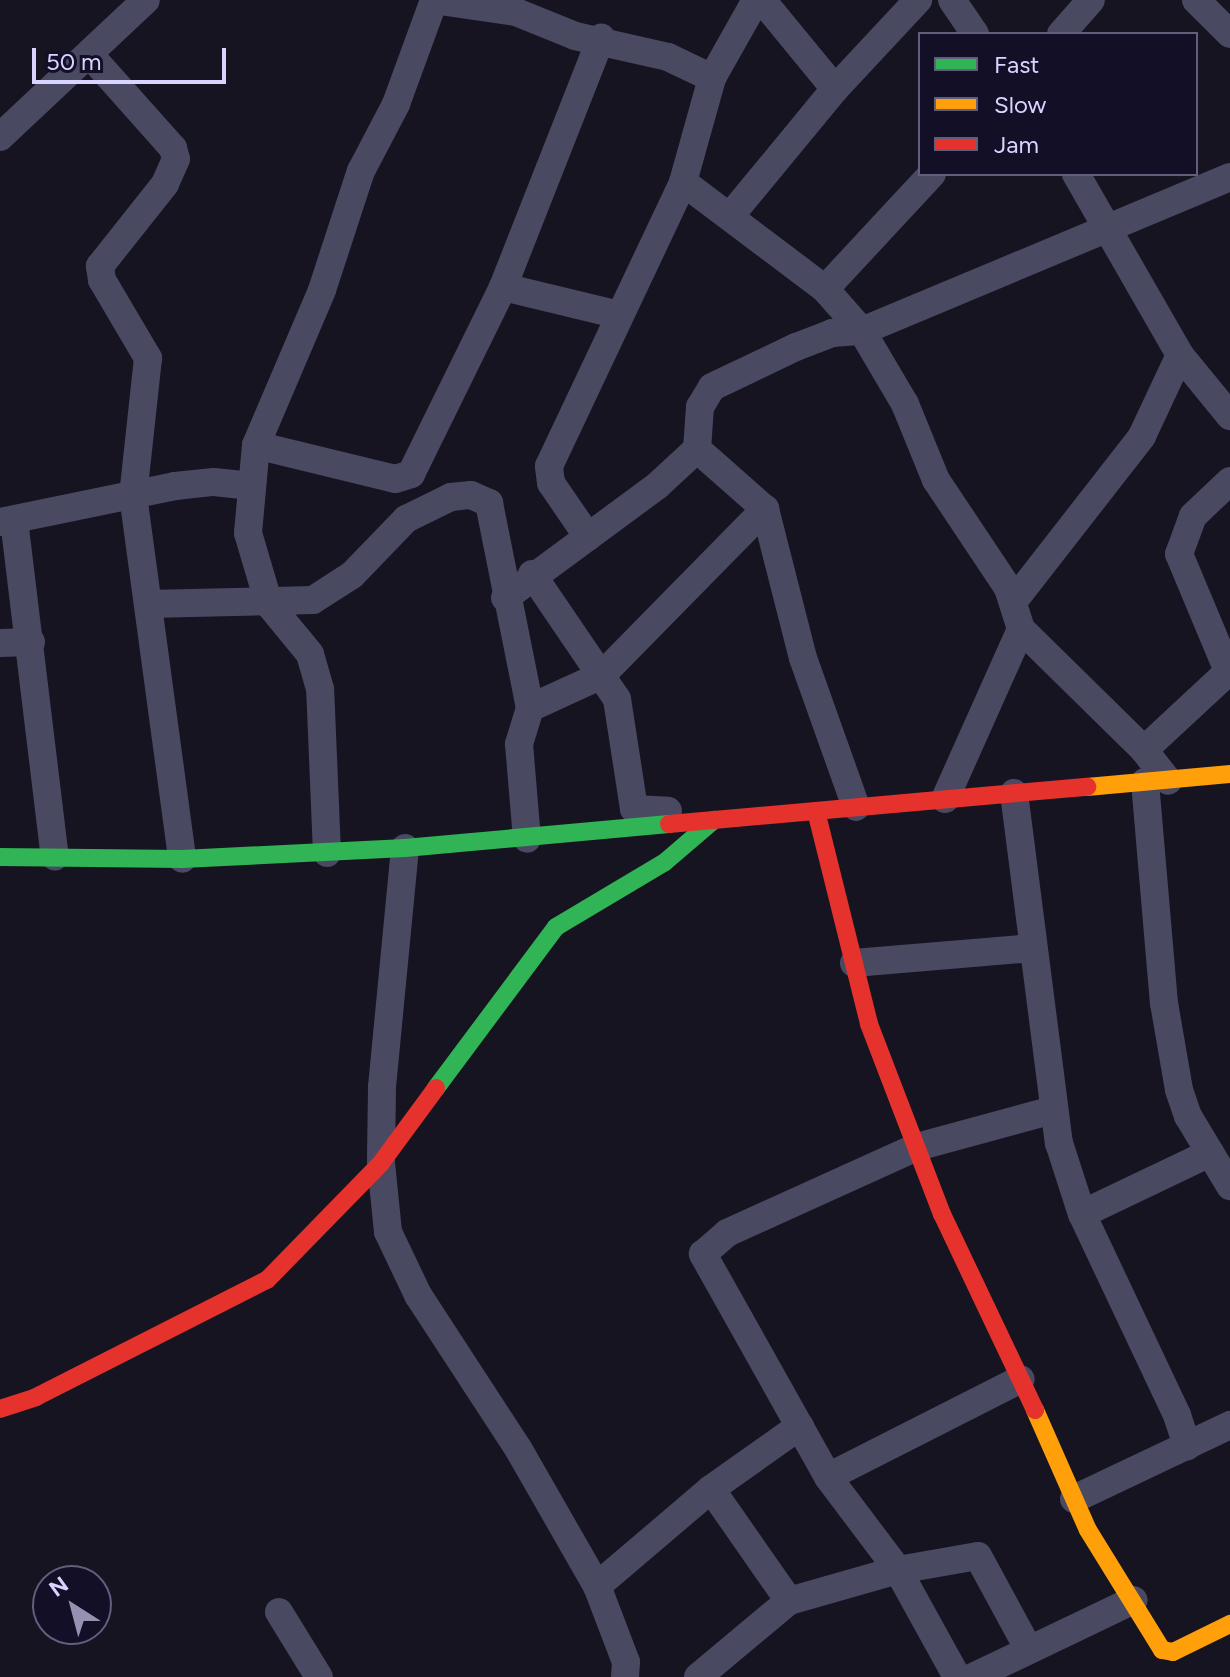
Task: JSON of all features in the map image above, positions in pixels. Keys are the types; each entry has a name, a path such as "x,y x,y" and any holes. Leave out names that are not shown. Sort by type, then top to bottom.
{"street":[{"path":"327,853 320,689 310,654 269,604 248,533 256,445 322,290 361,171 396,104 434,0 516,12 575,36 601,38 668,57 712,78"},
{"path":"588,537 551,483 549,466 683,182 712,78 759,0 835,89"},
{"path":"731,215 835,89 918,0"},
{"path":"952,0 974,32"},
{"path":"1063,32 1091,0"},
{"path":"1196,0 1230,34"},
{"path":"0,137 90,55 143,1"},
{"path":"256,445 395,479 411,474 503,287 601,38"},
{"path":"90,55 173,148 176,159 165,184 100,266 102,280 148,358 133,495 182,859"},
{"path":"825,289 930,176"},
{"path":"1077,176 1180,355 1230,416"},
{"path":"505,598 532,574 588,537 697,449 700,407 712,387 832,333 862,331 1106,225 1230,177"},
{"path":"683,182 731,215 825,289 862,331 905,404 936,480 998,570 1021,629 1144,750 1156,782 1174,1061 1188,1116 1230,1186"},
{"path":"503,287 620,315"},
{"path":"1013,602 1142,436 1180,355"},
{"path":"697,449 765,509 803,658 856,807"},
{"path":"1144,750 1229,670 1179,554 1193,516 1230,481"},
{"path":"55,857 31,642 7,521 214,482 252,486"},
{"path":"149,604 269,604 313,600 338,588 397,525 451,497 471,495 489,503 505,598 530,708 519,744 527,839"},
{"path":"530,708 602,675 765,509"},
{"path":"532,574 617,699 634,809 765,816"},
{"path":"945,799 1021,629"},
{"path":"0,643 31,642"},
{"path":"0,857 182,859 405,848 1230,774"},
{"path":"1014,793 1053,1110 1082,1214 1177,1415 1187,1446"},
{"path":"816,811 869,1024 942,1214 1021,1379 1088,1530 1134,1600 1162,1650 1173,1652 1230,1624"},
{"path":"0,1409 36,1397 267,1280 381,1163 556,927 665,862 714,820"},
{"path":"405,848 382,1087 381,1163 388,1232 418,1295 519,1450 597,1586 626,1662 625,1677"},
{"path":"854,963 1032,948"},
{"path":"957,1677 898,1570 828,1477 703,1254 727,1233 917,1147 1053,1110"},
{"path":"1082,1214 1210,1153"},
{"path":"828,1477 1021,1379"},
{"path":"1074,1499 1230,1425"},
{"path":"597,1586 711,1489 800,1426"},
{"path":"711,1489 789,1601"},
{"path":"698,1677 789,1601 898,1570 978,1556 1029,1650"},
{"path":"973,1677 1134,1600"},
{"path":"279,1612 319,1677"}],"traffic: fast":[{"path":"436,1088 556,927 665,862 714,820"},
{"path":"0,857 182,859 405,848 669,824"}],"traffic: slow":[{"path":"1087,787 1230,774"},
{"path":"1035,1410 1088,1530 1162,1650 1173,1652 1230,1624"}],"traffic: jam":[{"path":"669,824 1087,787"},
{"path":"816,811 869,1024 942,1214 1035,1410"},
{"path":"0,1409 36,1397 267,1280 381,1163 436,1088"}]}
